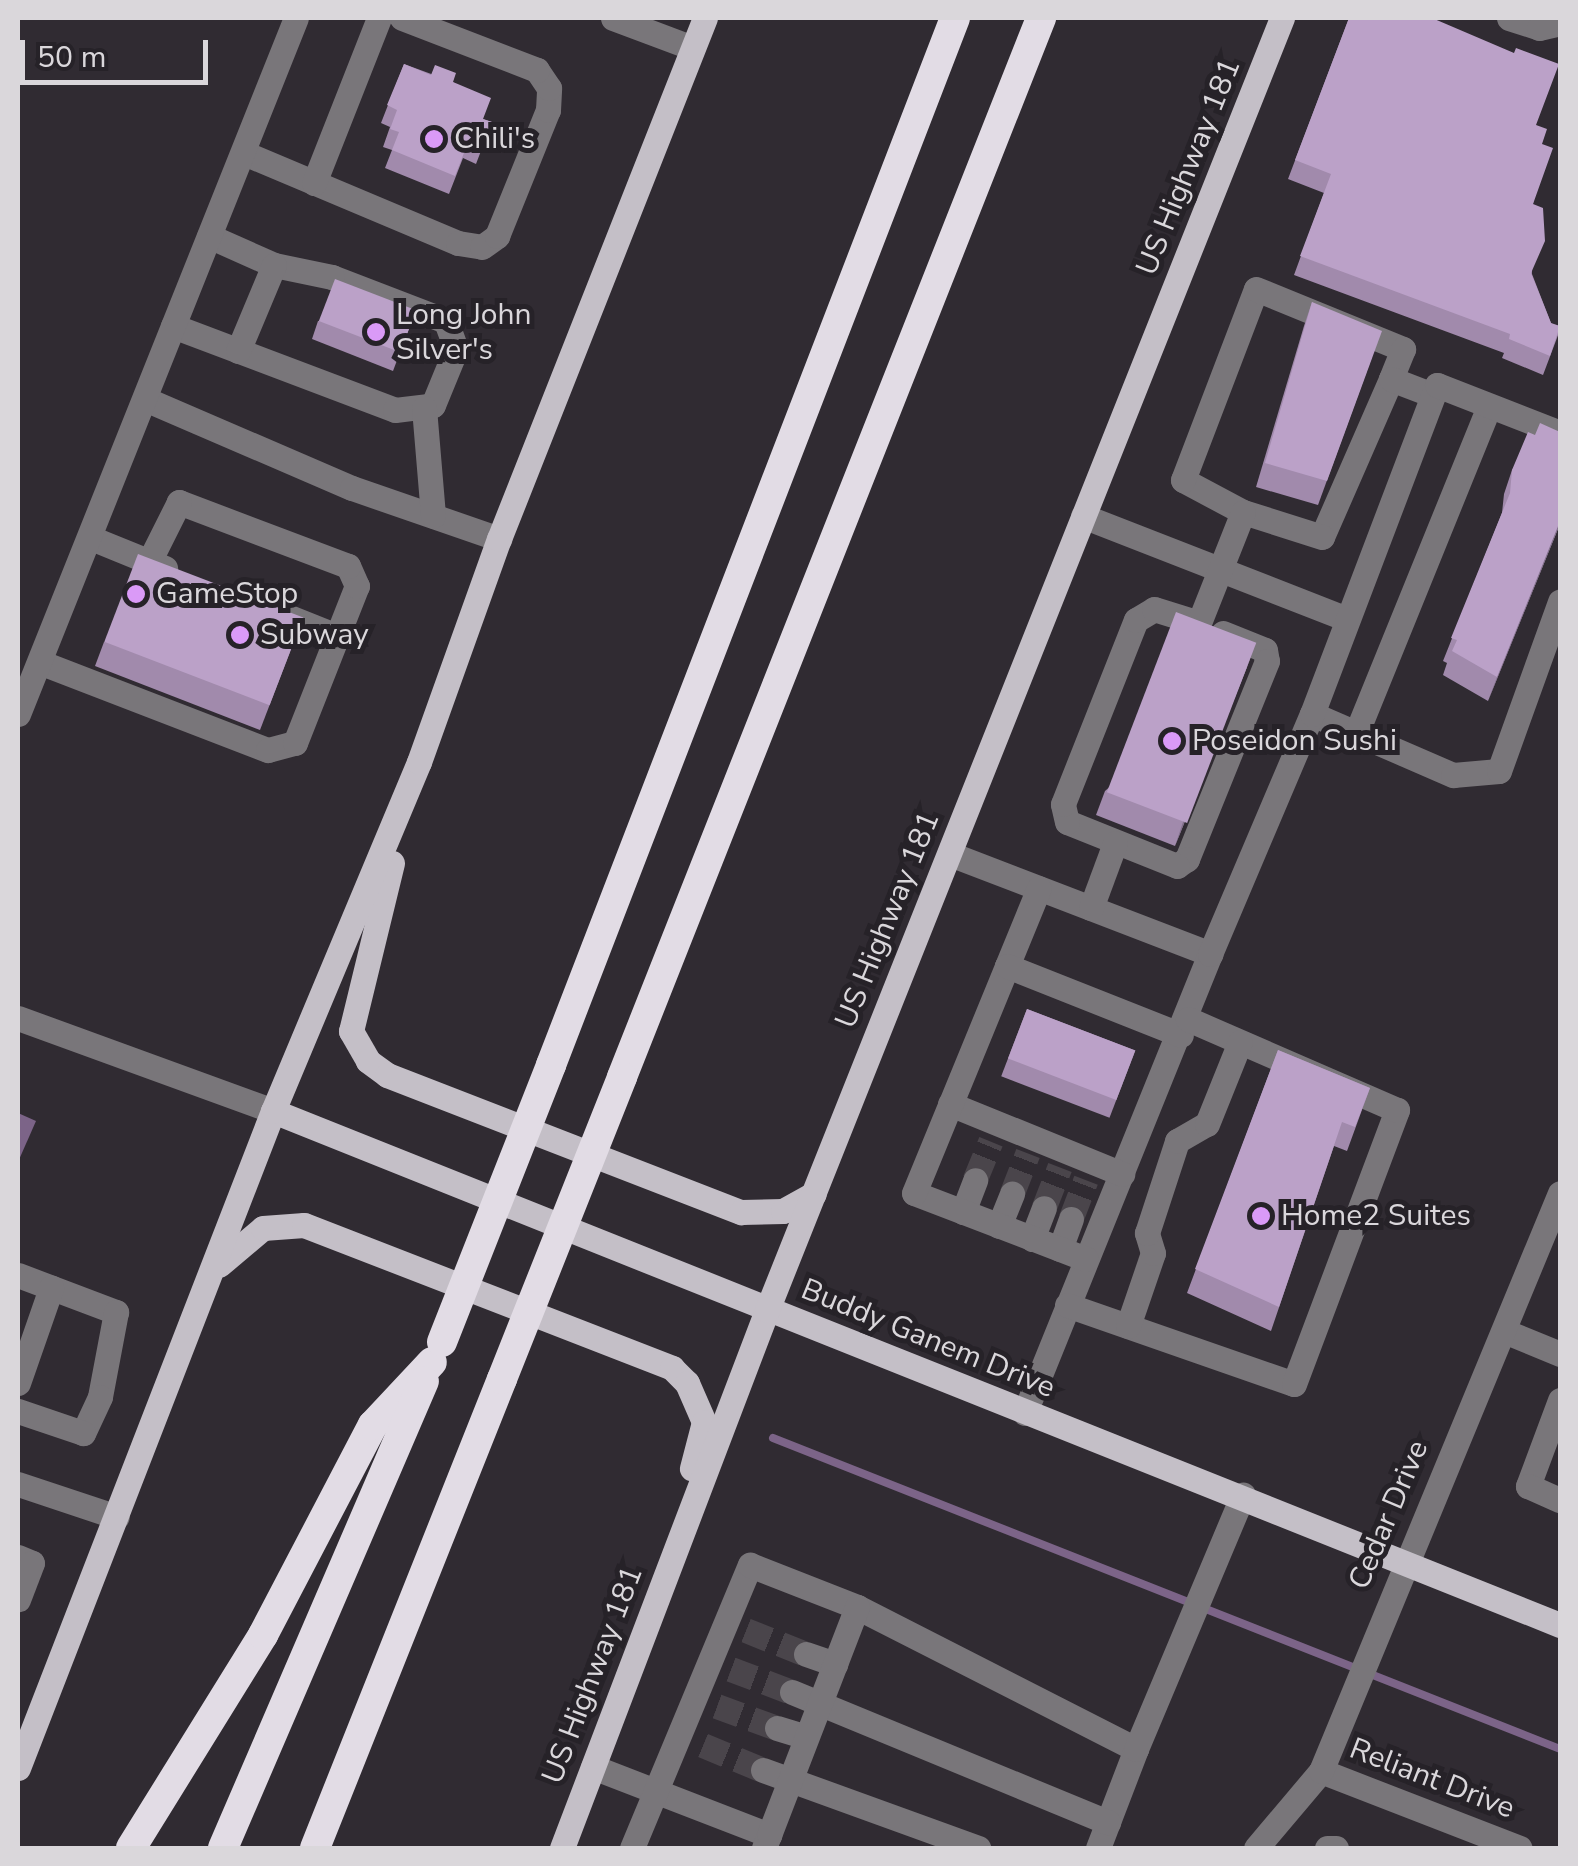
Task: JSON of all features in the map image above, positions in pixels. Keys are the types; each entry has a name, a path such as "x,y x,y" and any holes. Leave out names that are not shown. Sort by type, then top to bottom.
{"highway":[{"path":"223,1848 437,1352 552,1065 955,18"},
{"path":"315,1848 1041,22"},
{"path":"131,1848 263,1635 372,1424 437,1352"}],"main road":[{"path":"18,1768 216,1268 272,1111 420,762 499,539 705,18"},
{"name":"US Highway 181","path":"562,1848 767,1310 1282,18"},
{"path":"420,762 356,992 351,1030 368,1060 388,1075 741,1212 783,1211 814,1194"},
{"name":"Buddy Ganem Drive","path":"272,1111 1025,1413 1243,1495 1403,1564 1560,1625"},
{"path":"216,1268 263,1228 304,1226 672,1368 697,1399 704,1422 661,1590"}],"street":[{"path":"18,714 92,538 296,18"},
{"path":"314,183 378,18"},
{"path":"244,154 458,243 482,247 497,236 548,110 548,88 537,70 402,18"},
{"path":"613,18 693,48"},
{"path":"1510,18 1539,28 1560,24"},
{"path":"173,326 395,410 433,405 456,349 446,322 332,277 274,265 209,236"},
{"path":"238,351 274,265"},
{"path":"1256,289 1404,349 1390,378 1322,537 1243,512 1183,480 1256,289"},
{"path":"1390,378 1433,395"},
{"path":"1025,1413 1066,1304 1185,1027 1210,954 1312,714 1437,385 1560,433"},
{"path":"145,399 499,539"},
{"path":"1356,734 1489,406"},
{"path":"424,408 433,516"},
{"path":"42,663 282,750 295,743 357,586 348,566 179,502 149,562"},
{"path":"1198,623 1243,512"},
{"path":"1084,516 1346,620"},
{"path":"92,538 183,575"},
{"path":"252,602 337,636"},
{"path":"1312,714 1453,775 1499,770 1560,602"},
{"path":"1154,609 1198,623 1265,650 1267,662 1188,860 1178,866 1067,822 1063,804 1136,620 1154,609"},
{"path":"1091,908 1115,843"},
{"path":"950,854 1210,954"},
{"path":"1038,888 914,1194 1086,1260"},
{"path":"1006,966 1240,1042 1397,1110 1294,1384 1066,1304"},
{"path":"18,1018 272,1111"},
{"path":"1128,1326 1154,1252 1146,1233 1177,1141 1206,1124 1240,1042"},
{"path":"950,1104 994,1132 1090,1171 1122,1174"},
{"path":"963,1212 976,1180"},
{"name":"Cedar Drive","path":"1256,1848 1321,1770 1403,1564 1560,1193"},
{"path":"999,1226 1012,1194"},
{"path":"1032,1239 1044,1208"},
{"path":"1060,1249 1071,1220"},
{"path":"18,1275 116,1312 100,1397 83,1434 18,1411"},
{"path":"18,1384 51,1288"},
{"path":"1504,1331 1560,1354"},
{"path":"1560,1400 1528,1486 1560,1500"},
{"path":"18,1484 117,1517"},
{"path":"1098,1848 1243,1495"},
{"path":"18,1557 32,1563 18,1598"},
{"path":"632,1848 657,1790 691,1741 736,1626 750,1565 857,1606 1136,1748"},
{"path":"593,1767 657,1790 766,1842 857,1606"},
{"path":"806,1654 835,1664"},
{"path":"792,1692 1108,1822"},
{"path":"777,1728 806,1737"},
{"path":"763,1770 978,1848"},
{"name":"Reliant Drive","path":"1321,1770 1520,1848"},
{"path":"1327,1848 1336,1848"}],"shaded area":[{"path":"18,1113 36,1121 18,1162"}],"building":[{"path":"1349,18 1432,18 1514,53 1516,48 1559,64 1536,125 1547,129 1542,144 1553,148 1533,204 1543,208 1545,241 1531,273 1551,323 1560,326 1550,356 1509,339 1510,334 1300,256 1331,174 1295,160"},
{"name":"Chili's","path":"404,64 431,75 435,65 456,73 453,82 491,98 483,119 492,122 482,146 469,140 455,176 392,150 399,132 390,129 397,110 387,105"},
{"path":"335,279 416,310 400,352 319,321"},
{"path":"1312,302 1382,331 1327,481 1265,463"},
{"path":"1540,423 1560,432 1560,521 1497,677 1452,651 1457,640 1451,638 1510,493 1512,470 1528,432 1535,435"},
{"path":"138,554 303,617 270,705 104,642"},
{"name":"Poseidon Sushi","path":"1176,612 1256,643 1187,823 1107,792"},
{"path":"1027,1009 1135,1051 1116,1100 1008,1058"},
{"name":"Home2 Suites","path":"1278,1050 1370,1088 1355,1127 1342,1122 1279,1307 1195,1269"}],"waterway":[{"path":"773,1438 1560,1749"}],"tunnel":[{"path":"975,1180 991,1141"},
{"path":"1012,1194 1028,1153"},
{"path":"1044,1208 1060,1167"},
{"path":"1071,1219 1086,1180"},
{"path":"746,1630 806,1654"},
{"path":"731,1669 792,1692"},
{"path":"717,1706 777,1728"},
{"path":"703,1745 763,1770"}],"place":[{"name":"Chili's","path":"434,139"},
{"name":"Long John Silver's","path":"376,332"},
{"name":"GameStop","path":"136,594"},
{"name":"Subway","path":"240,635"},
{"name":"Poseidon Sushi","path":"1172,741"},
{"name":"Home2 Suites","path":"1261,1216"}]}
